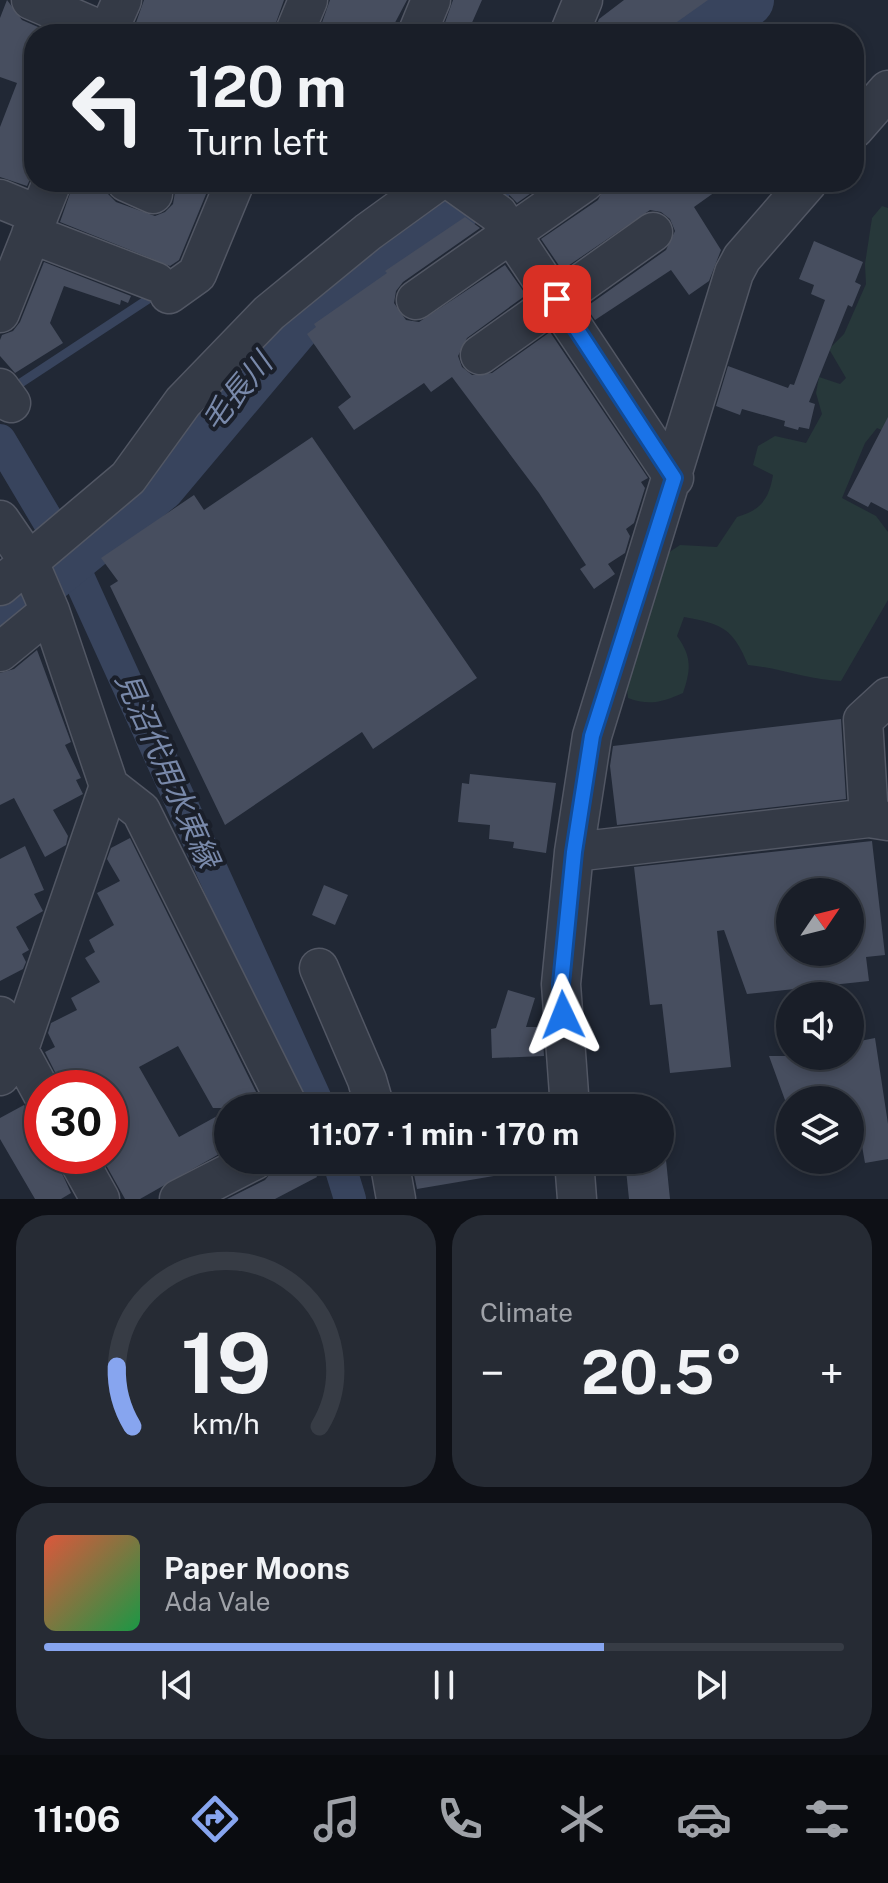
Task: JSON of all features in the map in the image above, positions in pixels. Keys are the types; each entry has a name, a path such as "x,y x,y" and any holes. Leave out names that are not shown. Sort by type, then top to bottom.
{"street":[{"path":"31,0 109,24"},
{"path":"298,24 308,0"},
{"path":"421,24 431,0"},
{"path":"573,24 583,0"},
{"path":"864,118 888,90"},
{"path":"0,199 41,210 163,288 197,274 231,192"},
{"path":"0,586 128,478 183,402 269,313 368,232 423,192"},
{"path":"467,192 498,214 674,478"},
{"path":"416,300 571,192"},
{"path":"569,1094 561,984 574,852 592,736 674,478 734,273 742,258 799,192"},
{"path":"0,313 41,210"},
{"path":"480,355 653,232"},
{"path":"0,520 29,562 50,611 109,786 141,811 282,1094"},
{"path":"0,652 50,611"},
{"path":"574,852 879,820 863,720 888,697"},
{"path":"9,1063 109,786"},
{"path":"319,968 371,1094"},
{"path":"0,1016 9,1063 24,1077"},
{"path":"86,1174 100,1199"},
{"path":"179,1199 228,1174"},
{"path":"392,1174 396,1199"},
{"path":"575,1174 577,1199"}],"shaded area":[{"path":"882,206 888,208 888,433 877,428 865,443 842,498 876,516 888,532 888,600 841,681 748,665 737,643 725,630 708,622 684,617 677,636 689,663 683,693 656,702 628,698 626,678 665,555 680,545 717,547 737,517 758,507 769,491 773,475 753,465 758,446 775,436 806,443 822,414 816,393 819,377 840,384 846,378 829,349 844,334 866,284 865,264 872,218"}],"building":[{"path":"7,0 22,20 31,24 24,24 24,185 0,177 0,127 17,83 0,77 0,18"},
{"path":"144,0 284,0 276,24 136,24"},
{"path":"330,0 407,0 394,24 322,24"},
{"path":"453,0 482,0 471,24 445,24"},
{"path":"624,0 708,0 674,24 597,24 599,19"},
{"path":"70,192 107,192 116,202 155,216 173,204 175,192 207,192 179,260 170,266 60,222"},
{"path":"507,192 533,192 517,203"},
{"path":"602,192 715,192 694,207 721,250 709,281 689,295 671,270 595,320 586,307 666,250 675,231 670,219 661,212 650,210 562,270 541,239 598,200"},
{"path":"465,217 480,228 403,282 396,291 394,303 406,320 419,322 505,265 526,295 467,338 458,356 462,367 472,375 492,373 550,332 648,478 641,482 645,488 634,523 626,529 630,536 625,553 608,564 615,574 594,589 580,569 586,565 539,493 452,377 431,392 424,383 354,430 338,407 351,397 307,334 316,327 314,324 387,273 385,271"},
{"path":"814,241 863,262 855,282 861,285 852,307 848,305 809,402 815,404 809,429 799,427 798,430 784,426 785,421 742,409 740,415 716,406 728,366 788,388 790,384 794,385 825,300 811,294 814,285 799,279"},
{"path":"44,262 131,296 128,303 121,300 120,305 64,286 50,323 63,343 15,373 0,356 0,340 20,322"},
{"path":"888,417 888,511 871,502 868,507 847,496"},
{"path":"312,437 477,678 373,749 362,732 225,825 110,586 118,581 101,558 194,495 204,510"},
{"path":"37,650 71,742 65,745 81,778 76,780 83,794 53,810 68,836 66,845 45,857 14,798 0,805 0,673 14,669"},
{"path":"841,719 846,799 617,825 610,766 613,746"},
{"path":"470,774 556,783 546,853 513,848 514,842 489,839 490,825 458,822 462,783 469,784"},
{"path":"130,838 257,1094 214,1094 213,1108 178,1046 139,1067 179,1137 214,1118 214,1157 140,1199 125,1199 111,1174 128,1174 128,1070 54,1070 45,1052 55,1047 48,1033 51,1023 77,1010 71,998 100,982 85,958 95,952 89,940 114,925 97,893 120,881 107,859 111,848"},
{"path":"872,841 885,955 866,957 869,981 776,982 776,991 747,994 724,930 717,931 731,1067 670,1073 662,1004 650,1005 634,867"},
{"path":"25,846 44,890 34,894 43,911 16,927 29,950 22,954 26,962 23,969 0,981 0,859"},
{"path":"324,885 348,895 335,925 312,915"},
{"path":"508,990 535,998 526,1027 542,1027 544,1056 492,1058 491,1029 496,1028"},
{"path":"875,1038 888,1124 888,1159 865,1163 864,1086 780,1086 769,1056 776,1056 776,1070 864,1070 864,1040"},
{"path":"24,1105 24,1174 62,1174 71,1193 61,1199 35,1199 0,1139 0,1118"},
{"path":"270,1174 316,1174 317,1177 275,1199 227,1199 265,1180"},
{"path":"414,1174 505,1174 417,1189"},
{"path":"626,1174 667,1174 670,1199 629,1199"}],"waterway":[{"name":"毛長川","path":"712,24 747,0"},
{"name":"毛長川","path":"0,615 159,485 298,320 472,192"},
{"path":"10,390 159,292"},
{"name":"見沼代用水東縁","path":"0,440 69,556 314,1094"},
{"name":"見沼代用水東縁","path":"342,1174 350,1199"}],"route":[{"path":"557,299 674,478 592,736 574,852 561,984 563,1015"}]}
